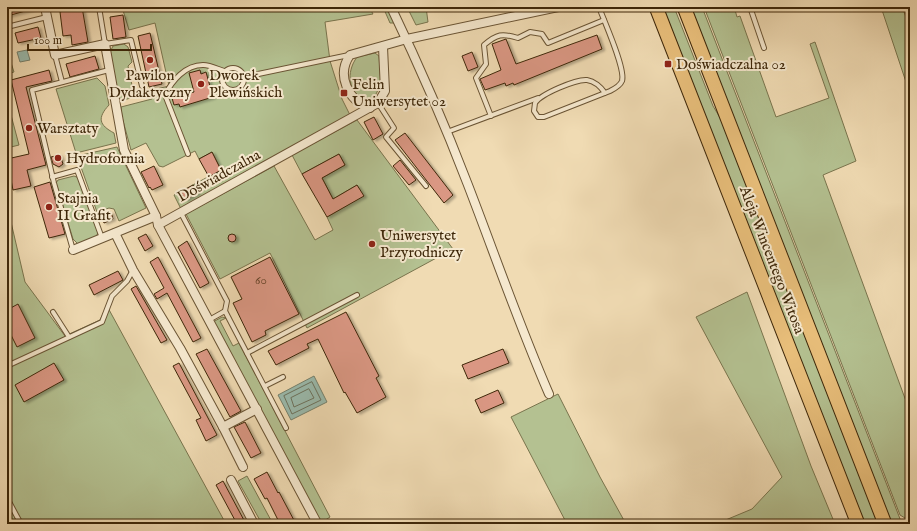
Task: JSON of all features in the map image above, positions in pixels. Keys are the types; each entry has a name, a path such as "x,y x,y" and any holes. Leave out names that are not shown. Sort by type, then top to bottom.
{"main road":[{"name":"Aleja Wincentego Witosa","path":"656,7 858,524"},
{"name":"Aleja Wincentego Witosa","path":"684,7 885,524"}],"street":[{"path":"45,7 55,55 105,44 124,150 156,216 158,225 257,409 314,522"},
{"path":"392,7 408,39 446,132 532,355 549,394"},
{"path":"370,108 360,105 354,100 347,88 343,69 350,54 383,47 408,39 558,7"},
{"path":"378,103 384,91 383,47"},
{"name":"Doświadczalna","path":"158,225 378,103"},
{"path":"73,250 156,216"},
{"path":"116,233 133,270 180,348 243,467"},
{"path":"223,428 257,409"},
{"path":"231,480 254,524"}],"lane":[{"path":"99,7 105,44 131,40 142,86"},
{"path":"538,98 535,103 534,111 538,117 544,117 605,93 620,85 622,77 620,66 599,7"},
{"path":"750,7 764,48"},
{"path":"782,7 791,7"},
{"path":"7,27 47,17"},
{"path":"491,116 476,78 486,64 484,45 495,36 508,35 518,38 530,32 542,34 548,43 604,20"},
{"path":"244,77 350,54"},
{"path":"55,55 62,82"},
{"path":"188,154 165,95 180,75 192,68 203,65 224,71 235,68 242,72 244,82 240,88 236,90 229,90 222,82 224,71"},
{"path":"73,250 52,177 32,90 109,70"},
{"path":"446,132 587,80 601,87 605,93"},
{"path":"378,103 394,128 386,138 426,186"},
{"path":"52,177 77,170 102,238"},
{"path":"181,213 228,301 225,311 209,320"},
{"path":"7,366 102,322 112,296 127,281 133,270"},
{"path":"247,353 357,295"},
{"path":"225,311 286,428"},
{"path":"53,312 69,337"},
{"path":"265,386 283,377"},
{"path":"7,498 21,524"}],"green space":[{"path":"122,7 369,7 373,14 325,22 330,61 342,99 350,115 181,209 174,195 221,170 212,152 199,159 195,151 163,167 159,166 146,143 131,150 122,117 121,107 152,99 148,91 169,86 155,23 129,30"},
{"path":"383,7 387,7 394,23 390,23"},
{"path":"407,7 426,7 428,22 416,25"},
{"path":"661,7 674,7 713,106 728,131 879,524 862,524"},
{"path":"689,7 702,7 902,524 890,524"},
{"path":"704,7 743,7 735,10 737,17 740,16 776,117 829,98 810,44 815,42 856,161 823,175 910,412 910,521 900,515"},
{"path":"881,7 902,7 910,27 910,94"},
{"path":"124,44 128,47 132,62 128,66 134,95 131,98 120,99 118,98 110,52 113,46"},
{"path":"7,50 14,72 7,74"},
{"path":"375,53 379,56 381,84 374,98 367,100 355,93 352,88 350,82 351,69 357,57"},
{"path":"97,78 105,86 109,105 101,117 101,121 105,127 114,133 116,143 76,153 56,89"},
{"path":"7,100 19,145 7,148"},
{"path":"357,120 453,249 307,328 270,253 220,279 186,214 274,166 315,240 333,230 327,217 363,196 357,185 333,199 322,178 345,165 339,154 302,174 292,155"},
{"path":"117,147 146,208 119,221 114,209 109,208 97,212 77,156"},
{"path":"74,176 79,178 98,232 96,238 78,244 73,239 56,183 58,180"},
{"path":"7,205 25,282 65,336 100,320 107,306 226,524 7,524"},
{"path":"747,292 811,466 835,524 716,524 752,509 782,477 696,317"},
{"path":"222,317 226,318 220,321 233,346 239,343 330,517 321,523 213,322"},
{"path":"558,394 600,477 626,524 567,524 511,417"},
{"path":"247,476 273,524 262,524 238,481"}],"water":[{"path":"27,50 30,60 20,62 17,52"},
{"path":"314,376 327,402 291,420 278,395"}],"building":[{"path":"7,7 33,7 33,9 7,16"},
{"path":"66,7 82,7 88,42 72,45 71,35 63,36 60,12 67,10"},
{"path":"123,15 126,37 113,39 110,17"},
{"path":"38,27 41,38 18,43 15,33"},
{"name":"Pawilon Dydaktyczny","path":"150,33 162,84 149,87 138,36"},
{"path":"597,35 602,49 514,85 513,83 506,86 505,83 485,90 480,79 501,70 492,44 506,39 516,64"},
{"path":"472,52 478,67 468,71 462,56"},
{"path":"95,56 99,69 70,77 66,64"},
{"path":"49,70 52,81 26,87 46,165 27,170 31,186 13,190 7,159 29,154 11,80"},
{"name":"Dworek Plewińskich","path":"200,70 201,74 206,72 213,97 180,107 179,104 174,105 172,98 194,92 189,73"},
{"path":"374,117 383,134 373,140 364,122"},
{"path":"405,133 453,195 444,203 395,140"},
{"path":"212,152 221,170 209,177 199,159"},
{"name":"Uniwersytet Przyrodniczy","path":"339,154 345,165 322,178 333,199 357,185 364,196 327,217 302,174"},
{"path":"60,155 63,164 59,167 53,164 51,157"},
{"path":"400,160 416,180 409,185 393,166"},
{"path":"154,166 163,185 152,190 150,187 149,188 141,172"},
{"name":"Stajnia II Grafit","path":"50,182 65,234 49,238 34,187"},
{"path":"193,185 198,193 185,200 181,192"},
{"path":"111,212 113,219 104,223 101,215"},
{"path":"146,234 153,246 145,251 138,238"},
{"path":"230,234 234,234 236,238 234,242 230,242 228,240 228,236"},
{"path":"187,241 209,283 200,288 178,247"},
{"path":"158,257 201,338 193,342 167,293 157,299 154,294 164,288 150,262"},
{"path":"270,257 299,314 265,331 266,335 252,342 233,303 242,299 231,277"},
{"path":"118,271 123,280 94,295 89,285"},
{"path":"136,286 167,340 161,343 131,289"},
{"path":"18,304 35,338 17,347 7,327 7,310"},
{"path":"346,312 379,376 376,378 386,397 357,413 345,392 344,393 318,339 307,344 309,348 276,365 268,351"},
{"path":"207,349 241,411 230,417 196,354"},
{"path":"503,349 509,363 468,379 462,365"},
{"path":"54,363 64,380 24,402 15,385"},
{"path":"179,363 217,435 206,441 196,420 201,418 173,366"},
{"path":"498,390 504,403 481,413 475,400"},
{"path":"245,422 261,453 251,458 234,427"},
{"path":"267,472 296,524 280,524 267,498 265,499 254,479"},
{"path":"223,481 246,524 237,524 216,485"}],"place":[{"name":"Pawilon Dydaktyczny","path":"150,60"},
{"name":"Doświadczalna 02","path":"668,64"},
{"name":"Dworek Plewińskich","path":"201,84"},
{"name":"Felin Uniwersytet 02","path":"344,93"},
{"name":"Warsztaty","path":"29,128"},
{"name":"Hydrofornia","path":"58,158"},
{"name":"Stajnia II Grafit","path":"49,207"},
{"name":"Uniwersytet Przyrodniczy","path":"372,244"}]}
